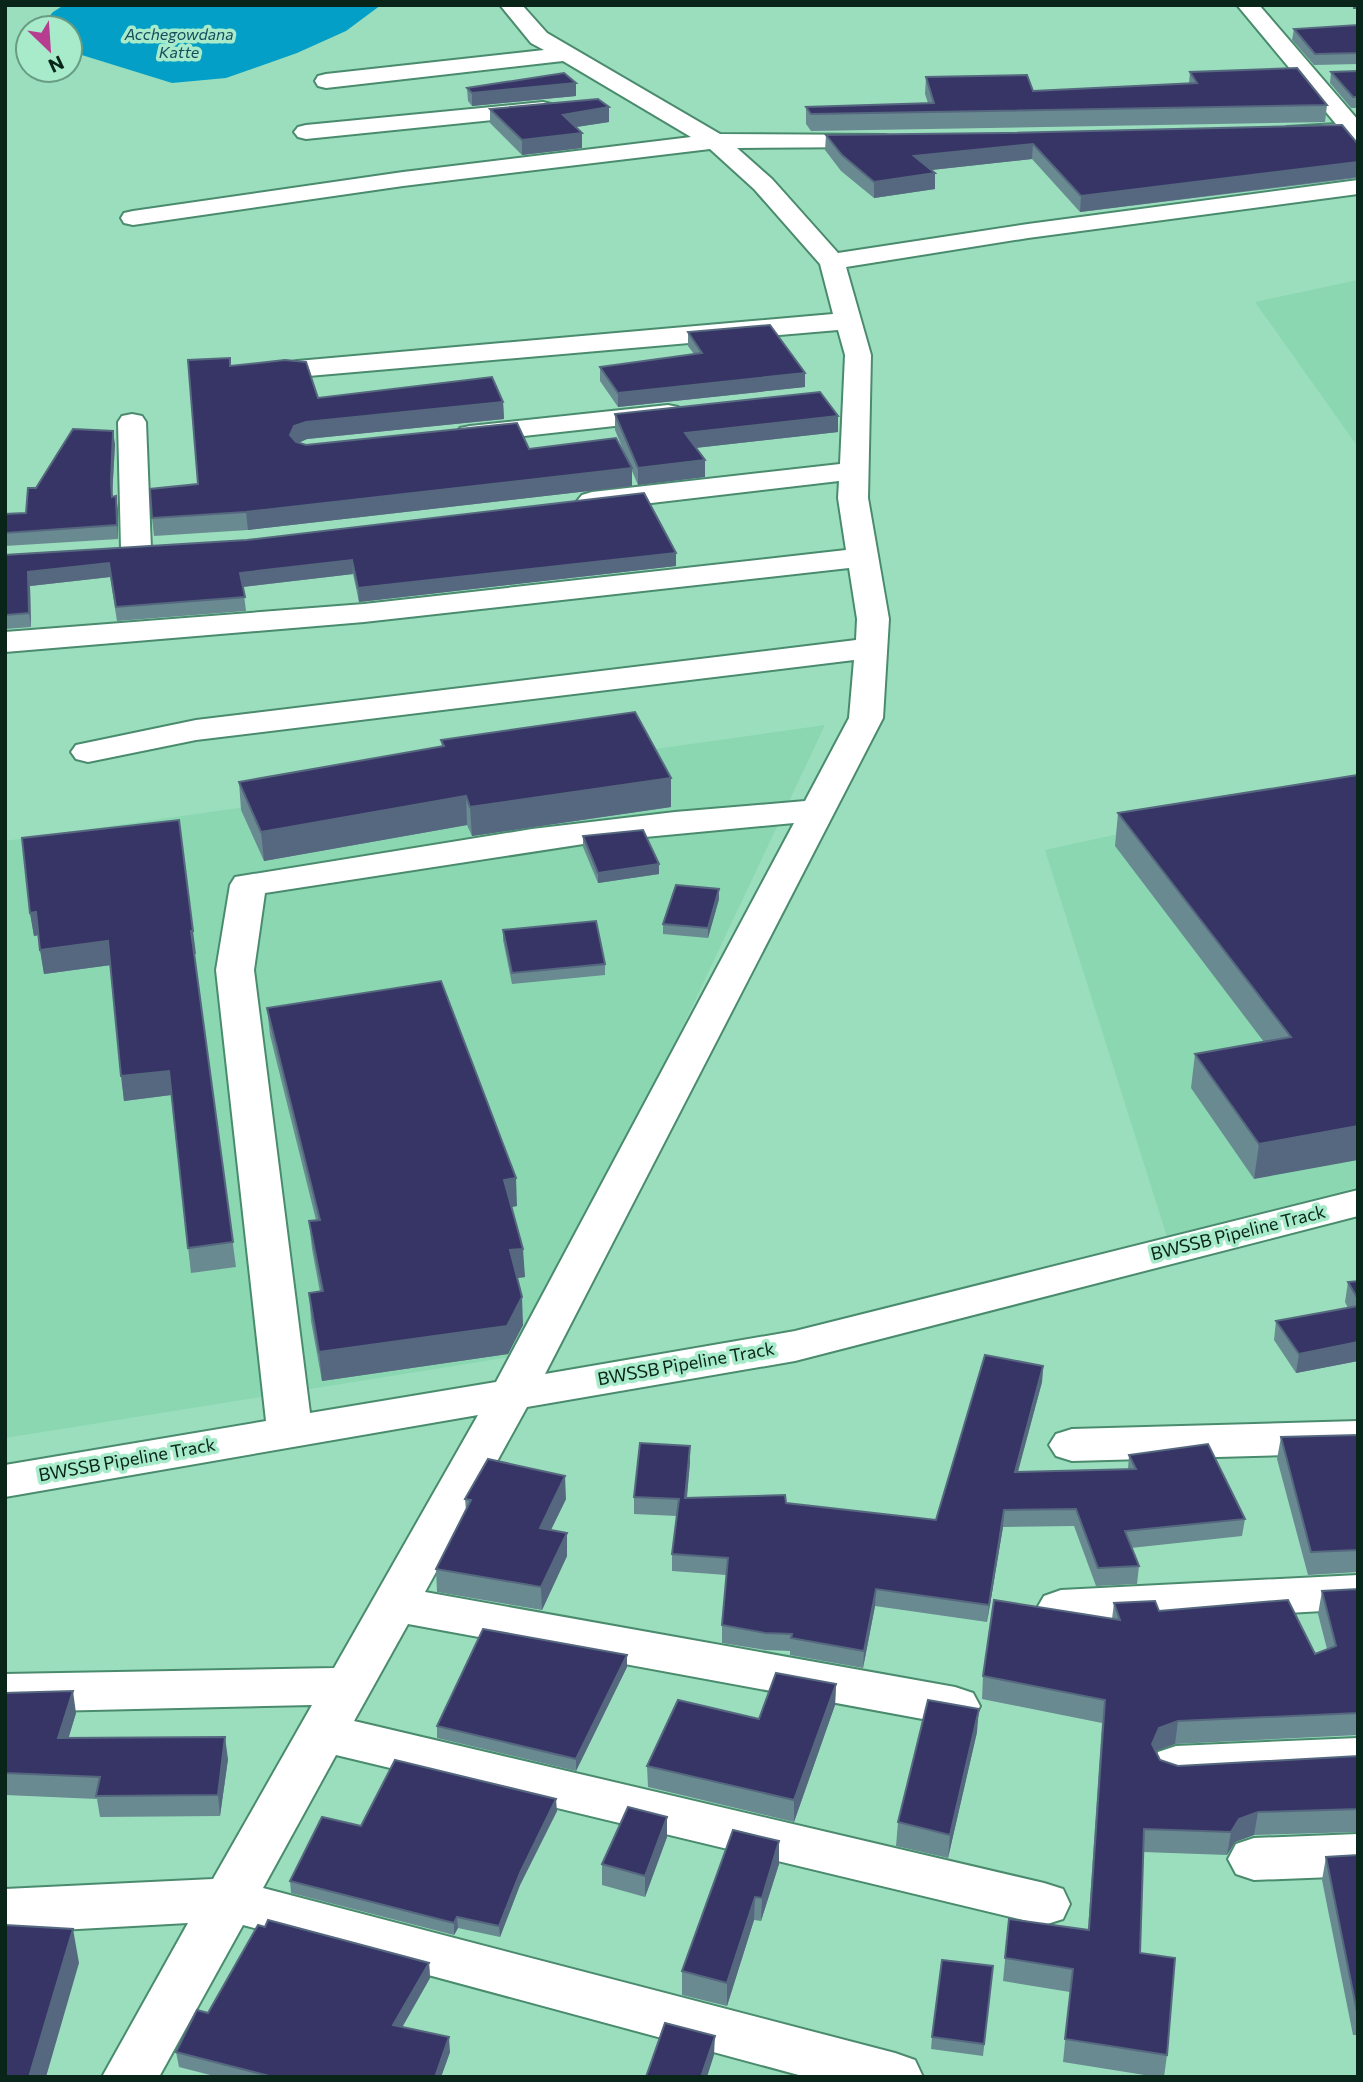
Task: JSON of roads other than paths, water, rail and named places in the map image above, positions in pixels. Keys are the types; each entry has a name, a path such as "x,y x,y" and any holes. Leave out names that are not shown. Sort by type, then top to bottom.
{"street":[{"path":"130,2077 512,1394 866,718 873,619 853,498 854,471 844,394 858,355 832,262 763,184 715,141 539,38 510,5"},
{"path":"1247,5 1356,132"},
{"path":"1270,32 1295,31"},
{"path":"326,81 566,54"},
{"path":"1306,75 1332,74"},
{"path":"603,103 643,99"},
{"path":"306,132 562,107"},
{"path":"1277,133 1356,132"},
{"path":"133,218 403,180 715,141 906,140"},
{"path":"832,262 1028,231 1358,187"},
{"path":"297,369 849,321"},
{"path":"442,438 696,410"},
{"path":"132,422 136,549"},
{"path":"565,504 854,471"},
{"path":"5,642 364,613 863,557"},
{"path":"88,752 196,730 871,648"},
{"path":"290,1432 235,970 248,885 460,849 718,817 818,811"},
{"name":"BWSSB Pipeline Track","path":"5,1481 795,1346 1358,1203"},
{"path":"1073,1444 1358,1437"},
{"path":"1061,1608 1358,1592"},
{"path":"396,1604 955,1706"},
{"path":"5,1693 348,1686"},
{"path":"322,1733 1044,1904"},
{"path":"1176,1766 1358,1758"},
{"path":"1254,1859 1358,1855"},
{"path":"5,1911 229,1900 895,2077"}],"water":[{"name":"Acchegowdana Katte","path":"64,5 381,5 346,31 297,53 226,78 172,83 84,56 84,14 51,14"}]}
